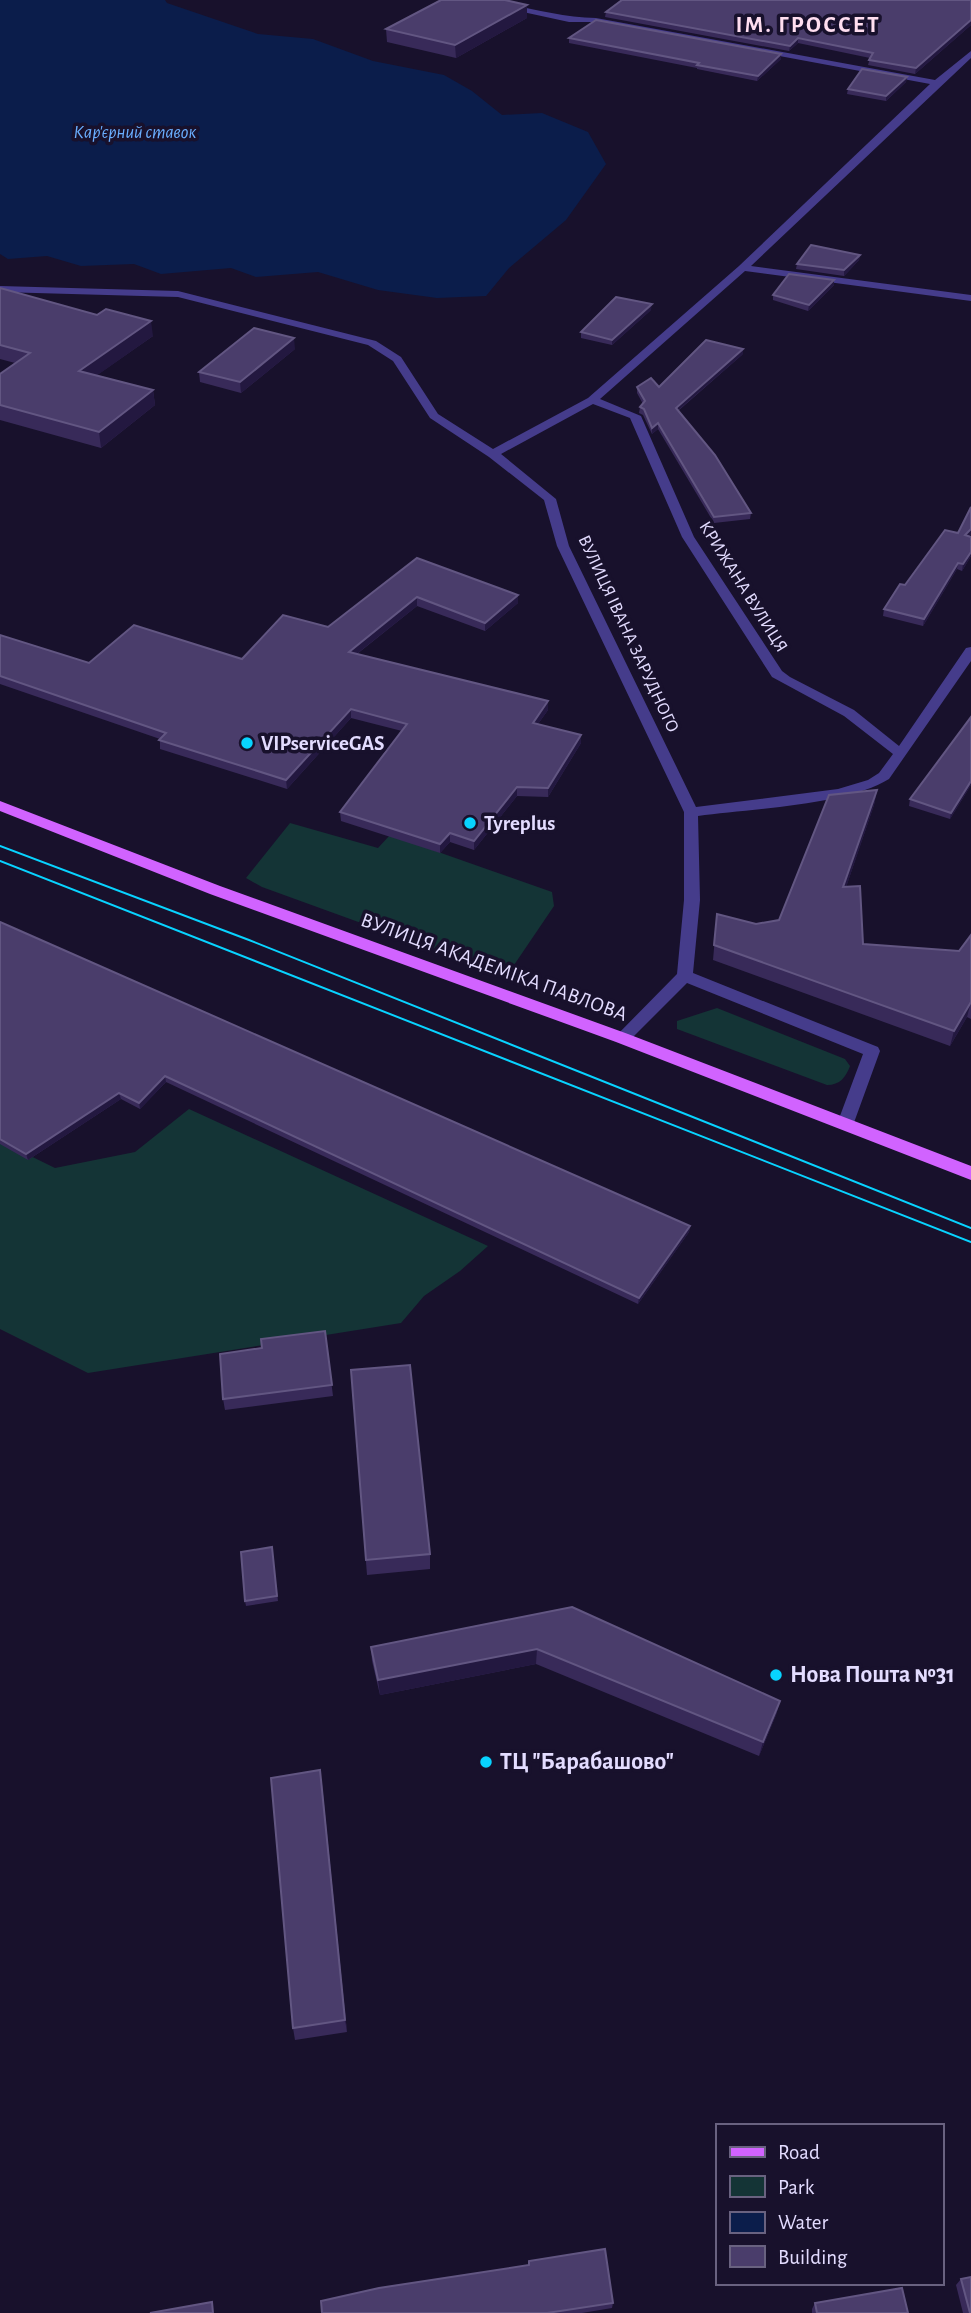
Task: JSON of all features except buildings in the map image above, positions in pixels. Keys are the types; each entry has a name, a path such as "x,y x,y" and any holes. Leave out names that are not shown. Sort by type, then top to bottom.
{"main road":[{"name":"ВУЛИЦЯ АКАДЕМІКА ПАВЛОВА","path":"0,806 215,890 622,1038 971,1173"}],"street":[{"path":"471,0 569,20 596,20 937,83"},
{"path":"493,454 592,400 743,268 937,83 971,54"},
{"path":"743,268 971,298"},
{"name":"ВУЛИЦЯ ІВАНА ЗАРУДНОГО","path":"0,289 178,293 372,343 397,359 434,416 493,454 550,499 563,546 691,812"},
{"name":"КРИЖАНА ВУЛИЦЯ","path":"592,400 635,416 688,537 777,674 788,683 849,713 883,744 901,753"},
{"path":"622,1038 685,976 692,900 691,812 819,796 861,788 884,776 971,651"},
{"path":"685,976 872,1051 846,1125"}],"green space":[{"path":"290,823 378,848 390,835 552,892 554,906 512,968 506,972 496,972 262,887 246,878"},
{"path":"717,1008 845,1059 850,1066 839,1082 827,1085 677,1029 677,1021"},
{"path":"189,1109 488,1246 460,1271 424,1296 401,1323 88,1373 0,1329 0,1141 55,1168 135,1152"}],"water":[{"name":"Кар'єрний ставок","path":"0,0 165,0 167,3 258,34 313,39 373,61 444,75 472,91 502,115 542,113 588,132 606,164 566,220 509,268 486,296 437,298 378,290 318,272 256,277 231,268 161,274 134,264 81,266 47,256 8,259 0,254"}],"tram line":[{"path":"0,846 249,940 971,1228"},
{"path":"0,861 971,1242"}],"place":[{"name":"VIPserviceGAS","path":"247,743"},
{"name":"Tyreplus","path":"470,823"},
{"name":"Нова Пошта №31","path":"776,1675"},
{"name":"ТЦ \"Барабашово\"","path":"486,1762"}],"district":[{"name":"ІМ. ГРОССЕТ","path":"808,25"}]}
